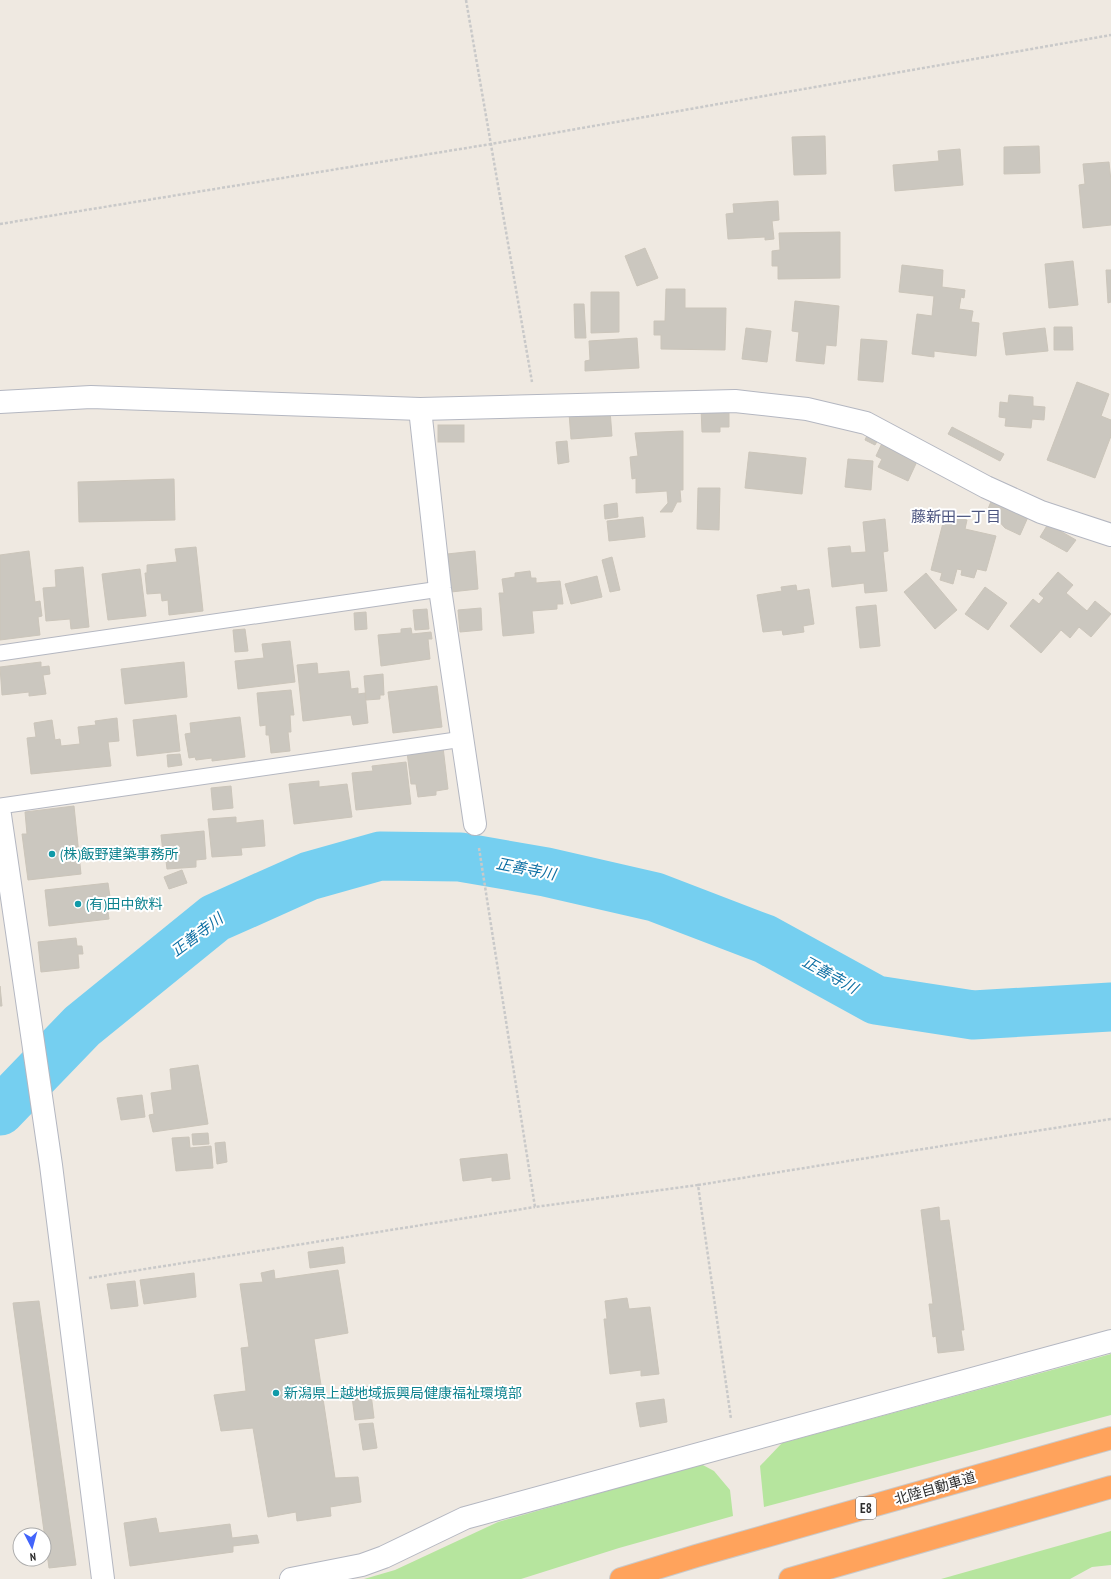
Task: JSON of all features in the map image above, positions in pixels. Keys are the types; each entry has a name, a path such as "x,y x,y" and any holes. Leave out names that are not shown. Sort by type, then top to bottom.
{"highway":[{"name":"北陸自動車道","path":"621,1579 703,1554 1111,1438"},
{"path":"790,1579 1111,1487"}],"street":[{"path":"0,402 91,397 420,409 735,402 807,409 866,423 986,487 1034,509 1111,535"},
{"path":"420,409 440,589 475,824"},
{"path":"0,815 50,1165 103,1579"},
{"path":"291,1579 369,1562 384,1557 465,1518 734,1443 1111,1341"}],"lane":[{"path":"0,653 440,589"},
{"path":"0,806 463,739"}],"path":[{"path":"466,0 536,406"},
{"path":"0,224 491,144 1111,35"},
{"path":"475,824 486,885 535,1207"},
{"path":"65,1282 535,1207 698,1185 1111,1119"},
{"path":"698,1185 734,1443"}],"green space":[{"path":"1111,1354 1111,1415 764,1507 760,1466 782,1443"},
{"path":"701,1464 714,1471 730,1490 733,1516 619,1548 521,1579 364,1579 395,1570 498,1522"},
{"path":"1111,1531 1111,1565 1092,1567 1070,1579 941,1579"}],"building":[{"path":"825,136 826,174 794,175 792,137"},
{"path":"1039,146 1040,173 1004,174 1004,147"},
{"path":"960,149 963,185 895,191 893,165 939,161 938,151"},
{"path":"1109,162 1111,181 1111,225 1083,228 1079,185 1085,184 1083,164"},
{"path":"778,201 779,220 772,221 774,239 765,240 765,237 728,239 726,214 734,213 733,204"},
{"path":"840,232 840,278 778,279 778,266 772,266 772,251 780,250 779,233"},
{"path":"645,248 658,278 637,286 625,256"},
{"path":"1073,261 1078,305 1049,308 1045,264"},
{"path":"902,265 943,270 942,287 965,290 964,298 961,297 959,309 973,311 971,322 979,323 976,356 934,351 934,357 912,354 917,314 932,316 934,296 899,292"},
{"path":"1106,270 1111,270 1111,302 1108,303"},
{"path":"666,289 685,289 685,308 726,308 725,350 661,349 661,335 654,335 654,321 665,321"},
{"path":"591,292 619,292 619,332 591,333"},
{"path":"795,301 839,306 836,346 826,345 824,364 796,361 799,332 792,331"},
{"path":"574,304 584,304 586,338 575,338"},
{"path":"1054,327 1072,327 1073,350 1054,350"},
{"path":"746,328 771,331 767,362 742,359"},
{"path":"1045,328 1048,351 1006,355 1003,333"},
{"path":"637,338 639,368 585,371 585,361 590,360 589,341"},
{"path":"861,339 887,341 883,382 858,380"},
{"path":"1077,382 1109,394 1101,416 1111,420 1111,436 1095,478 1047,460"},
{"path":"1009,395 1033,397 1033,406 1045,407 1044,420 1032,419 1031,428 1005,426 1006,418 999,417 1000,402 1008,403"},
{"path":"729,407 729,427 720,427 720,432 702,432 701,408"},
{"path":"610,410 612,436 571,439 569,413"},
{"path":"438,425 464,425 464,442 438,442"},
{"path":"952,427 1004,454 1000,461 948,434"},
{"path":"683,431 683,490 680,490 681,502 677,502 672,512 660,512 668,503 667,491 636,493 636,478 632,479 630,457 638,456 635,433"},
{"path":"868,433 879,438 875,445 865,440"},
{"path":"567,441 569,462 558,464 556,442"},
{"path":"883,441 919,457 908,481 878,467 882,459 876,456"},
{"path":"749,452 806,458 802,494 745,488"},
{"path":"848,459 873,461 871,490 845,487"},
{"path":"174,479 175,520 79,522 78,482"},
{"path":"698,488 720,488 719,530 697,529"},
{"path":"992,499 1028,517 1020,535 1005,528 988,509"},
{"path":"617,503 618,517 605,519 604,505"},
{"path":"945,515 967,520 965,529 996,536 986,571 977,569 974,578 961,575 962,570 957,569 953,584 940,580 942,573 931,570"},
{"path":"643,517 645,537 609,541 607,521"},
{"path":"885,519 888,551 883,552 887,591 865,593 864,583 832,587 828,548 850,546 851,553 866,552 863,522"},
{"path":"1048,524 1076,540 1067,552 1040,537"},
{"path":"196,547 203,611 169,615 168,600 162,601 161,593 147,594 145,573 147,573 147,565 177,562 175,549"},
{"path":"29,551 35,602 40,601 42,616 38,617 40,635 0,640 0,555"},
{"path":"475,551 478,589 451,592 447,554"},
{"path":"612,557 620,590 610,592 602,560"},
{"path":"83,567 89,627 71,629 70,619 46,621 43,588 56,587 55,570"},
{"path":"140,569 146,616 108,620 102,574"},
{"path":"530,571 531,578 536,578 536,583 560,581 563,604 557,604 557,609 532,611 534,633 503,636 499,593 504,593 502,579 515,577 515,573"},
{"path":"1058,572 1073,585 1066,593 1087,611 1095,601 1111,614 1091,637 1079,627 1070,638 1061,630 1041,653 1010,626 1033,599 1039,604 1044,598 1039,594"},
{"path":"926,573 957,610 935,629 904,592"},
{"path":"597,576 602,597 571,604 565,584"},
{"path":"796,585 797,591 809,589 814,624 803,626 804,632 783,635 782,630 763,632 757,595 782,591 781,587"},
{"path":"985,587 1007,603 988,630 965,614"},
{"path":"876,605 880,646 860,648 856,607"},
{"path":"481,608 482,630 460,632 458,610"},
{"path":"427,609 429,629 415,630 413,610"},
{"path":"366,612 367,629 355,630 354,613"},
{"path":"411,628 412,634 431,632 432,639 428,639 430,659 381,666 378,635 401,633 401,629"},
{"path":"245,629 248,651 235,652 233,630"},
{"path":"290,641 295,682 238,689 235,661 264,658 262,644"},
{"path":"41,662 41,667 49,666 50,674 43,675 46,694 29,696 29,692 2,695 0,667"},
{"path":"184,662 187,697 125,704 121,669"},
{"path":"317,663 318,674 349,671 351,689 358,688 358,694 365,693 368,723 353,725 351,715 303,721 297,665"},
{"path":"383,674 384,695 380,695 380,699 366,700 364,676"},
{"path":"437,686 442,727 393,733 388,692"},
{"path":"291,690 294,715 290,715 291,732 288,732 290,751 271,753 269,735 266,735 266,725 260,726 257,693"},
{"path":"176,715 180,751 137,756 133,720"},
{"path":"240,717 245,757 212,761 212,758 196,760 195,757 189,758 185,734 191,733 190,723"},
{"path":"117,718 119,741 108,742 111,766 31,774 27,738 36,737 34,723 52,720 55,740 60,739 61,746 80,744 78,727 96,725 95,721"},
{"path":"443,747 448,789 436,791 436,795 418,797 416,784 411,784 407,752"},
{"path":"180,754 182,765 168,767 167,755"},
{"path":"406,762 411,804 356,810 352,773 373,771 372,766"},
{"path":"319,781 319,787 347,784 352,817 294,824 289,784"},
{"path":"231,786 233,808 213,810 211,788"},
{"name":"(株)飯野建築事務所","path":"74,806 81,874 28,880 22,834 27,834 25,812"},
{"path":"236,817 236,823 263,820 265,846 241,848 242,855 212,857 208,819"},
{"path":"204,831 206,859 196,860 196,867 167,869 166,861 164,861 161,835"},
{"path":"182,870 187,883 169,889 164,877"},
{"name":"(有)田中飲料","path":"108,883 111,904 107,905 109,919 49,926 45,890"},
{"path":"76,938 77,946 82,946 83,954 78,954 79,968 41,972 38,942"},
{"path":"0,986 2,1006 0,1006"},
{"path":"198,1065 208,1124 153,1132 149,1115 154,1114 151,1093 172,1090 170,1069"},
{"path":"142,1095 145,1117 121,1120 117,1098"},
{"path":"208,1133 209,1144 193,1145 192,1134"},
{"path":"189,1137 190,1148 211,1146 213,1168 176,1171 172,1138"},
{"path":"225,1142 227,1162 217,1164 215,1143"},
{"path":"507,1154 510,1179 492,1181 492,1177 463,1181 460,1159"},
{"path":"939,1207 940,1221 949,1220 964,1330 961,1330 964,1350 938,1353 936,1336 933,1337 929,1304 933,1304 921,1210"},
{"path":"343,1247 345,1263 310,1268 308,1252"},
{"name":"新潟県上越地域振興局健康福祉環境部","path":"274,1270 275,1279 338,1270 348,1333 314,1339 335,1478 358,1477 361,1502 330,1507 331,1516 297,1521 296,1512 268,1517 253,1428 221,1431 214,1395 246,1391 241,1348 249,1347 240,1284 263,1282 261,1273"},
{"path":"194,1273 196,1297 144,1304 140,1280"},
{"path":"135,1281 138,1306 111,1309 107,1284"},
{"path":"627,1298 629,1309 650,1307 659,1374 641,1376 641,1370 610,1374 604,1319 607,1319 605,1301"},
{"path":"39,1301 76,1565 49,1568 52,1567 52,1527 43,1527 13,1303"},
{"path":"370,1386 374,1418 355,1420 351,1389"},
{"path":"664,1399 667,1422 640,1427 636,1403"},
{"path":"373,1423 377,1448 363,1450 359,1424"},
{"path":"156,1518 159,1533 230,1524 232,1538 257,1535 259,1543 233,1546 233,1552 130,1566 124,1523"}],"waterway":[{"name":"正善寺川","path":"0,1111 82,1026 215,918 309,876 380,856 460,857 546,872 655,897 765,939 876,1000 973,1015 1111,1007"}],"place":[{"name":"(株)飯野建築事務所","path":"52,854"},
{"name":"(有)田中飲料","path":"78,904"},
{"name":"新潟県上越地域振興局健康福祉環境部","path":"276,1393"}],"district":[{"name":"藤新田一丁目","path":"956,517"}]}
